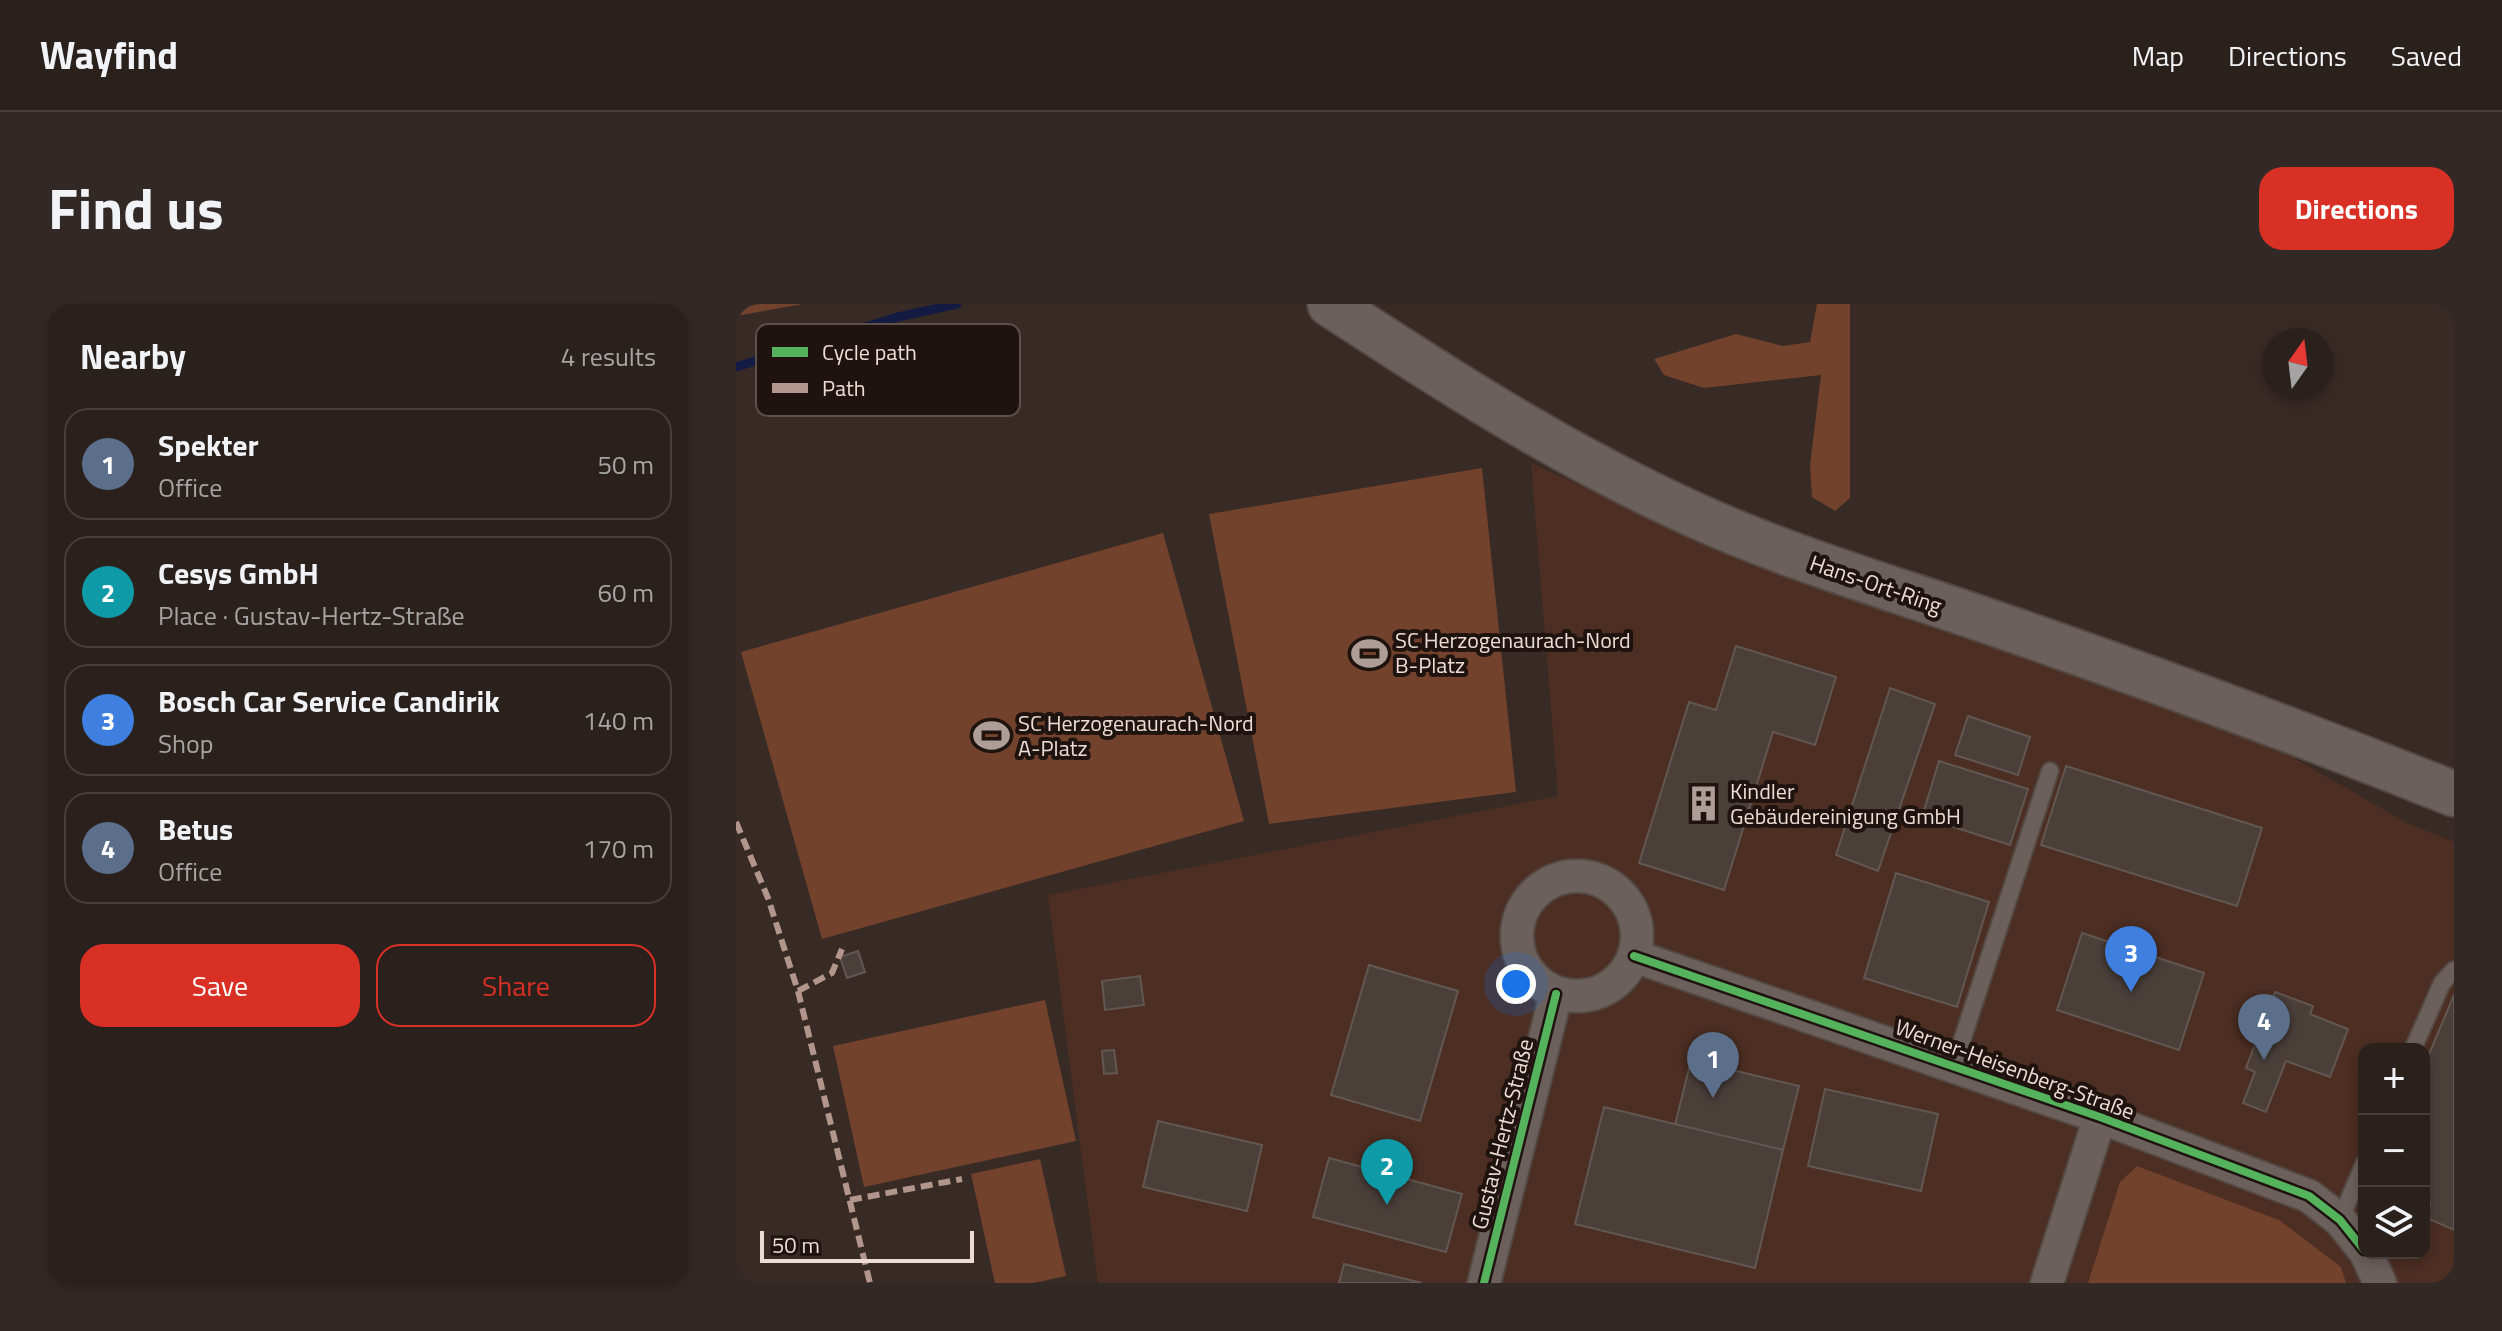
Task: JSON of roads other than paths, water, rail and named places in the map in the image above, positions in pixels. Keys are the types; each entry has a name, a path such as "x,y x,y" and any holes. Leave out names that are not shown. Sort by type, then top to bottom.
{"main road":[{"name":"Hans-Ort-Ring","path":"1330,304 1462,391 1588,464 1691,514 1808,561 2213,700 2454,794"}],"street":[{"path":"1572,876 1587,877 1606,884 1622,897 1633,915 1637,935 1634,956 1624,973 1609,987 1590,995 1556,994 1535,980 1524,966 1517,949 1516,931 1521,913 1531,897 1544,885 1572,876"},
{"name":"Werner-Heisenberg-Straße","path":"1634,956 1954,1065 2309,1196 2340,1220 2358,1242"},
{"name":"Gustav-Hertz-Straße","path":"1484,1283 1556,994"},
{"path":"2047,1283 2100,1117"},
{"name":"Werner-Heisenberg-Straße","path":"2369,1259 2380,1283"}],"lane":[{"path":"1954,1065 2050,771"},
{"path":"2416,1043 2442,983 2454,970"},
{"path":"2340,1220 2358,1178"}],"waterway":[{"path":"875,324 957,304"},
{"path":"736,367 756,361"}],"place":[{"name":"SC Herzogenaurach-Nord B-Platz","path":"1369,653"},
{"name":"SC Herzogenaurach-Nord A-Platz","path":"992,736"},
{"name":"Kindler Gebäudereinigung GmbH","path":"1704,804"},
{"name":"Bosch Car Service Candirik","path":"2131,992"},
{"name":"Betus","path":"2264,1060"},
{"name":"Spekter","path":"1713,1098"},
{"name":"Cesys GmbH","path":"1387,1205"}]}
